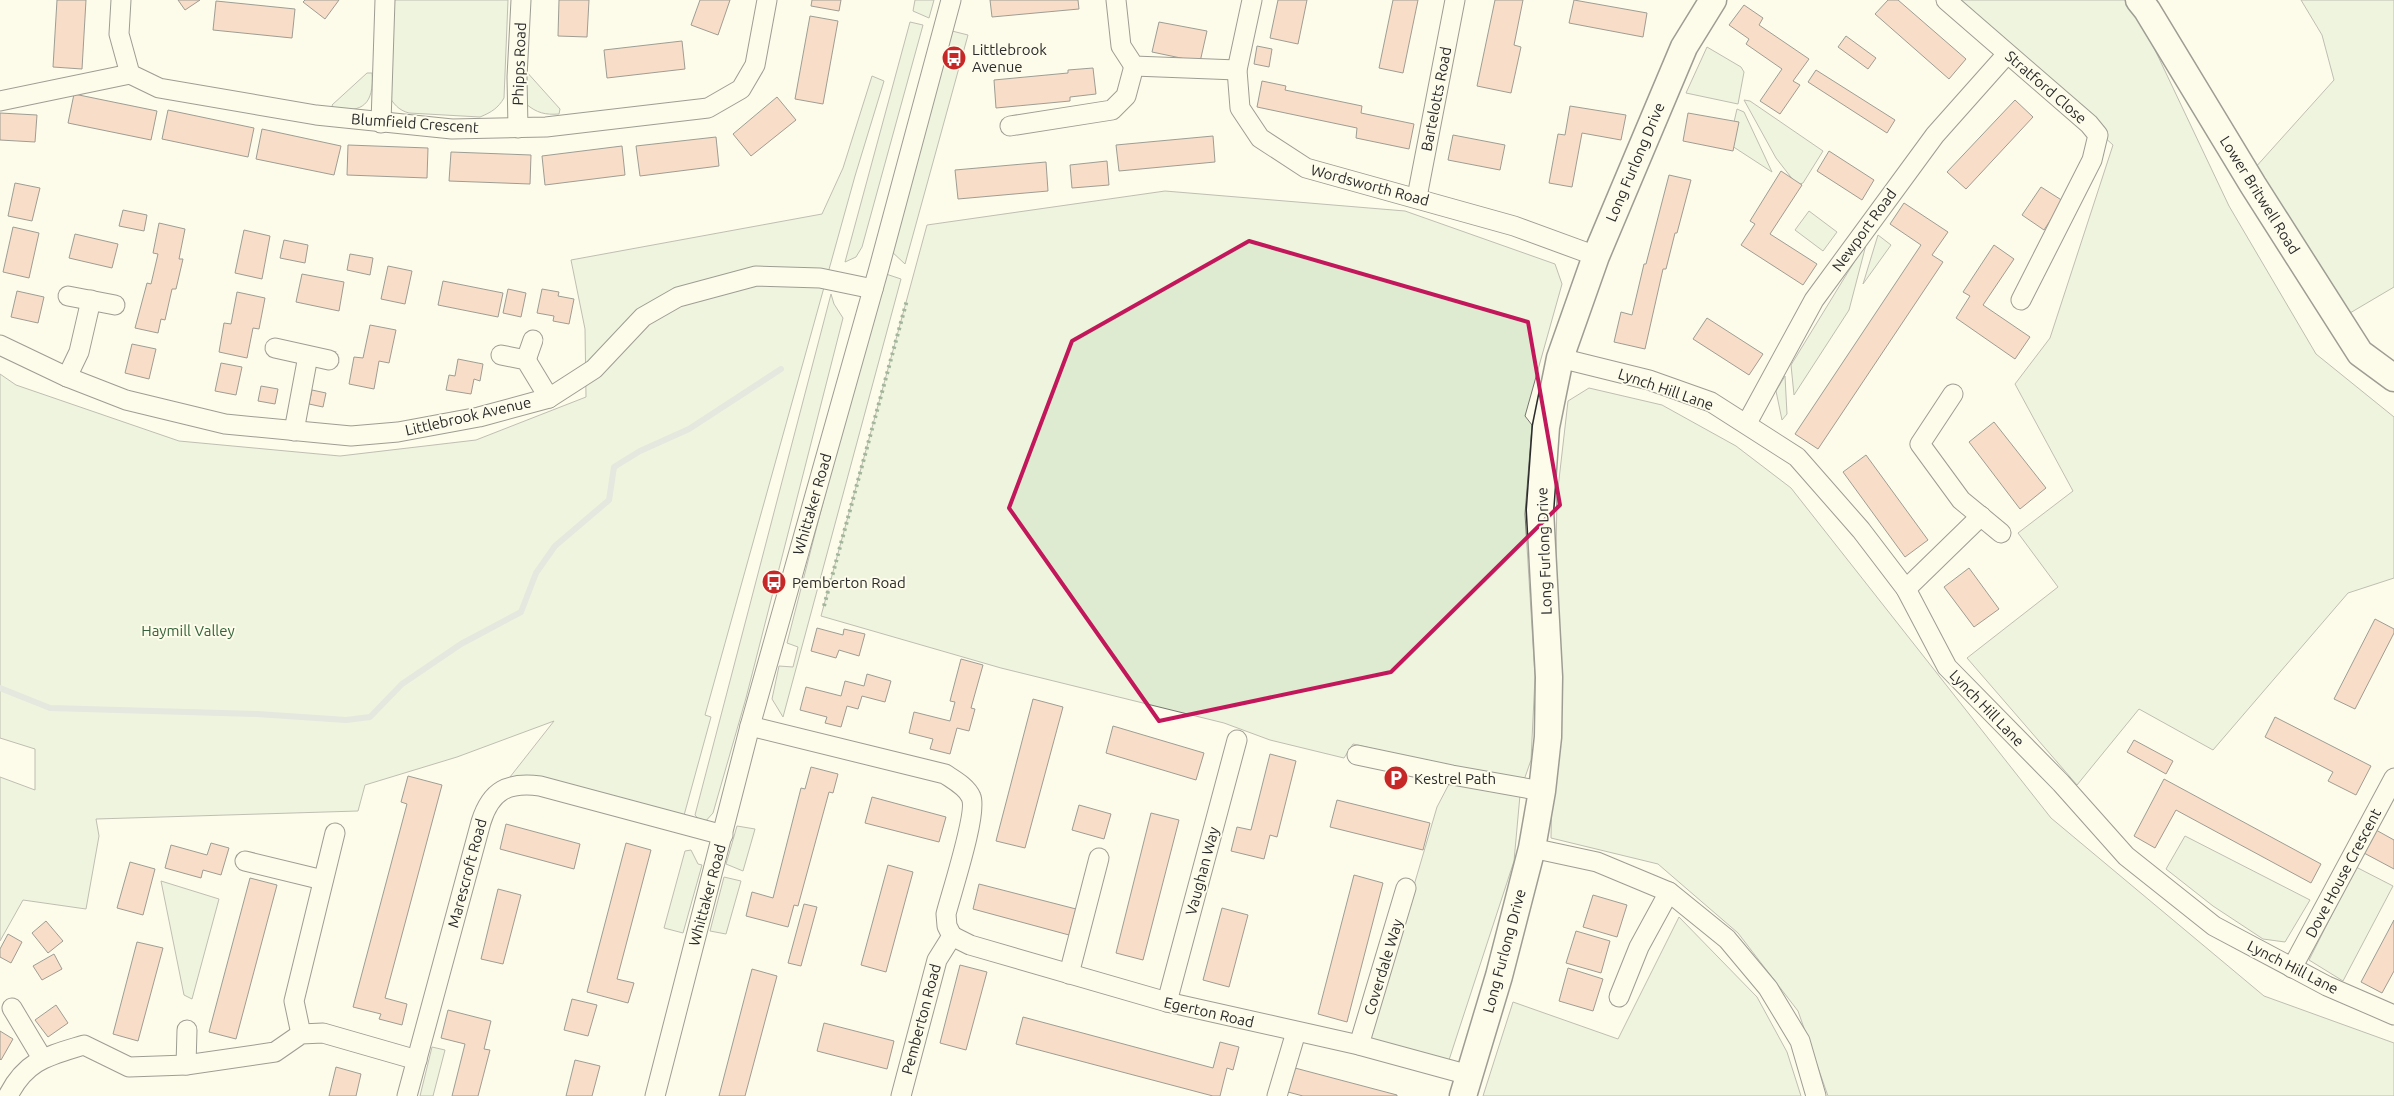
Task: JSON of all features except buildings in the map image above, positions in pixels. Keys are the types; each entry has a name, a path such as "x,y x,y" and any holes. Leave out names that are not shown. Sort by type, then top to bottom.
{"street":[{"path":"0,101 130,74 119,34 121,0"},
{"path":"381,122 385,0"},
{"name":"Phipps Road","path":"518,128 517,77 522,0"},
{"name":"Blumfield Crescent","path":"130,74 159,88 316,115 452,129 546,127 708,108 741,88 755,65 767,0"},
{"name":"Whittaker Road","path":"654,1096 750,726 873,289 951,0"},
{"path":"1010,126 1112,110 1126,96 1134,66 1121,46 1116,0"},
{"name":"Wordsworth Road","path":"1252,0 1237,70 1240,108 1260,138 1306,168 1417,197 1514,226 1596,256"},
{"name":"Bartelotts Road","path":"1417,197 1455,0"},
{"name":"Long Furlong Drive","path":"1466,1086 1499,976 1532,848 1542,791 1548,737 1549,677 1540,510 1546,427 1560,358 1596,256 1684,46 1713,0"},
{"name":"Stratford Close","path":"1946,0 2089,124 2098,135 2092,160 2021,300"},
{"name":"Lower Britwell Road","path":"2139,0 2147,10 2253,185 2360,353 2394,378"},
{"name":"Newport Road","path":"1747,423 1814,300 1935,135 2007,54"},
{"path":"1134,66 1237,70"},
{"name":"Littlebrook Avenue","path":"0,344 67,377 126,400 225,424 351,436 398,432 479,417 549,398 594,369 643,317 678,297 756,276 820,278 873,289"},
{"path":"68,296 114,305"},
{"path":"67,377 79,352 91,300"},
{"path":"526,360 533,340"},
{"path":"275,348 329,360"},
{"path":"501,355 526,360 549,398"},
{"path":"294,431 308,356"},
{"name":"Lynch Hill Lane","path":"1560,358 1649,380 1711,402 1747,423 1797,457 1861,530 1906,589 1947,667 2060,783 2126,856 2214,926 2292,968 2394,1015"},
{"path":"1953,394 1920,444 1961,500 2001,533"},
{"path":"1906,589 1981,516"},
{"path":"750,726 945,774 958,782 971,796 973,806 946,914 947,926 952,936"},
{"name":"Vaughan Way","path":"1167,1002 1237,740"},
{"path":"1357,755 1542,791"},
{"name":"Dove House Crescent","path":"2292,968 2394,778"},
{"name":"Marescroft Road","path":"407,1096 482,817 490,802 502,789 513,786 540,786 723,835"},
{"path":"302,1034 294,1001 335,833"},
{"path":"1532,848 1597,862 1669,892 1727,939 1768,988 1800,1041 1816,1096"},
{"path":"1069,974 1099,858"},
{"path":"245,861 323,880"},
{"name":"Coverdale Way","path":"1359,1045 1406,888"},
{"path":"1619,997 1639,947 1669,892"},
{"name":"Egerton Road","path":"952,936 970,945 1167,1002 1359,1045 1466,1086"},
{"name":"Pemberton Road","path":"901,1096 936,960 952,936"},
{"path":"12,1008 42,1058"},
{"path":"186,1065 187,1030"},
{"path":"1277,1096 1296,1032"},
{"path":"8,1096 17,1079 42,1058 84,1045 129,1067 186,1065 275,1052 302,1034 323,1033 417,1060"}],"highlighted area":[{"path":"1249,241 1528,322 1560,505 1391,672 1159,721 1009,508 1072,341"}],"green space":[{"path":"390,0 508,0 504,98 497,107 480,117 409,113 402,110 392,101 388,95"},
{"path":"915,0 934,0 929,18 913,11"},
{"path":"1954,0 2126,0 2137,12 2229,206 2316,354 2394,417 2394,578 2348,593 2213,750 2139,709 2077,785 1967,658 2058,587 2018,533 2073,491 2015,384 2050,338 2113,145"},
{"path":"2301,0 2394,0 2394,287 2328,326 2245,179 2334,80 2322,35"},
{"path":"910,22 923,25 862,247 856,257 845,262"},
{"path":"952,31 968,35 905,264 890,250"},
{"path":"1707,47 1741,67 1744,72 1738,104 1686,93"},
{"path":"525,70 560,109 559,114 541,113 526,104"},
{"path":"367,73 372,73 372,84 369,99 365,104 359,108 334,109 332,105"},
{"name":"Haymill Valley","path":"872,76 884,81 855,176 705,715 711,717 683,819 510,777 554,721 457,757 365,785 358,811 96,819 99,836 86,909 23,900 0,941 0,777 35,790 35,749 0,738 0,374 16,385 179,441 340,456 476,440 586,397 585,329 571,260 822,214 843,168"},
{"path":"1744,100 1750,101 1823,151 1803,183 1797,185 1776,158"},
{"path":"1737,109 1744,112 1772,172 1729,144"},
{"path":"1165,191 1405,211 1555,264 1562,284 1525,416 1532,425 1525,514 1535,677 1531,760 1523,783 1353,744 1344,758 1270,740 1224,723 1001,668 821,616 927,225"},
{"path":"1809,211 1837,232 1823,251 1795,230"},
{"path":"1878,235 1891,245 1863,284"},
{"path":"1867,241 1849,310 1794,395 1791,365"},
{"path":"886,274 901,279 783,717 772,699 779,666 793,667 798,647 787,643 847,409"},
{"path":"831,294 834,304 843,318 746,698 713,813 703,824 695,815"},
{"path":"1785,376 1787,414 1782,420 1776,391"},
{"path":"1589,388 1662,405 1736,446 1791,488 2051,818 2264,996 2394,1043 2394,1096 1828,1096 1798,1011 1738,933 1658,864 1551,838 1557,497 1568,401"},
{"path":"1449,784 1520,795 1514,861 1448,1063 1368,1042 1437,807"},
{"path":"737,826 755,829 743,871 726,864"},
{"path":"2185,836 2310,900 2285,942 2263,939 2213,906 2166,869"},
{"path":"691,850 698,864 702,865 683,933 664,928 685,851"},
{"path":"2356,867 2393,886 2343,981 2309,960"},
{"path":"724,877 741,881 726,934 710,931"},
{"path":"161,881 219,899 192,999 184,995"},
{"path":"1679,917 1757,997 1787,1052 1801,1096 1483,1096 1513,1002 1618,1039"},
{"path":"432,1047 445,1050 433,1096 420,1096"}],"waterway":[{"path":"0,688 50,708 257,714 346,720 370,717 402,684 461,644 521,612 536,573 555,546 609,500 614,467 640,451 689,429 781,369"}],"hedge":[{"path":"824,606 907,300"}],"place":[{"name":"Littlebrook Avenue","path":"954,58"},
{"name":"Pemberton Road","path":"774,582"},
{"name":"Kestrel Path","path":"1396,778"}]}
